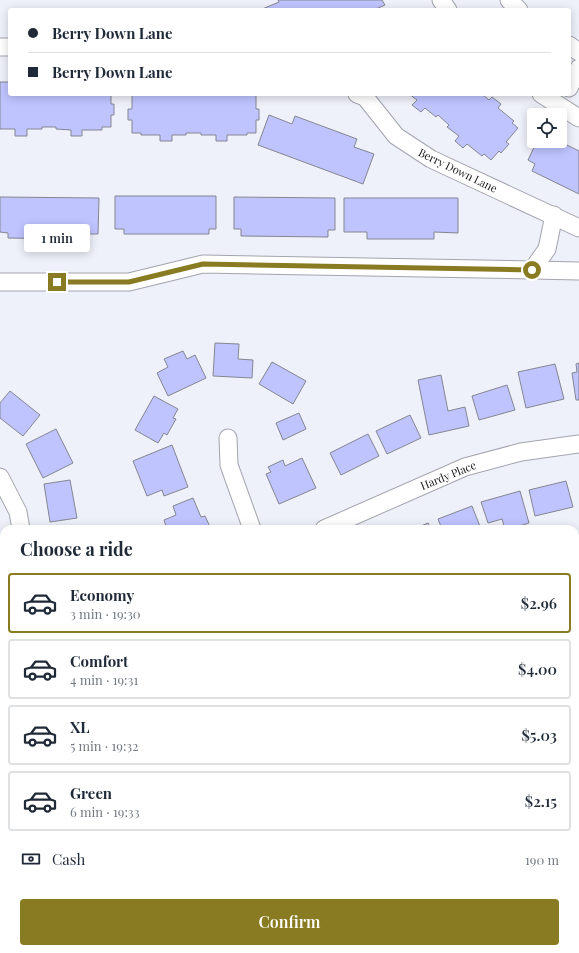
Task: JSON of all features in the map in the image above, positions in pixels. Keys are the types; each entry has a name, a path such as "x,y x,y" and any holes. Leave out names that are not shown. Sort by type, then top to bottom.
{"street":[{"path":"509,0 516,8"},
{"path":"571,84 579,68"},
{"name":"Berry Down Lane","path":"362,96 365,97 396,136 431,158 579,228"},
{"path":"548,96 563,100 579,118"},
{"path":"532,270 547,249 554,215"},
{"path":"0,282 129,282 203,264 579,271"},
{"path":"228,438 229,465 251,525"},
{"name":"Hardy Place","path":"333,525 465,467 520,452 579,444"},
{"path":"0,477 18,512 20,525"}],"building":[{"path":"278,0 382,0 385,5 378,8 265,8 279,2"},
{"path":"0,82 8,82 8,96 111,96 111,104 114,104 114,115 111,115 111,127 102,127 102,130 82,130 82,136 71,136 71,130 56,129 56,127 27,129 27,136 15,136 15,129 0,129"},
{"path":"132,96 256,96 256,109 259,109 259,120 256,120 256,133 247,133 247,135 227,135 227,141 216,141 216,135 186,133 186,135 172,135 172,141 160,141 160,135 141,135 141,133 132,133 132,120 128,120 128,109 132,109"},
{"path":"412,96 484,96 489,100 492,97 501,104 498,108 514,121 512,123 518,128 506,142 509,144 501,153 499,151 491,160 484,154 482,156 467,144 463,148 455,141 459,136 447,127 449,125 438,115 436,117 425,108 421,112 412,105 417,100"},
{"path":"269,115 292,124 295,116 357,139 354,147 374,154 363,184 258,145"},
{"path":"567,145 579,151 579,194 532,171 535,164 528,160 534,148 567,148"},
{"path":"115,196 216,196 216,229 209,229 209,234 124,234 124,229 115,229"},
{"path":"0,197 99,198 98,234 75,234 75,239 8,238 8,233 0,232"},
{"path":"234,197 335,198 335,230 328,230 328,237 241,236 241,229 234,229"},
{"path":"344,198 458,198 458,233 434,232 434,239 367,239 367,232 344,232"},
{"path":"215,343 239,344 238,359 253,360 252,378 213,376"},
{"path":"183,351 187,359 195,355 206,378 168,396 157,373 168,367 164,359"},
{"path":"272,362 306,381 293,404 259,384"},
{"path":"579,363 579,400 576,400 572,373 577,372 576,364"},
{"path":"555,364 564,399 526,408 518,372"},
{"path":"441,375 448,411 465,407 469,426 429,435 418,380"},
{"path":"507,385 515,410 479,420 472,396"},
{"path":"10,391 40,415 23,436 0,418 0,403"},
{"path":"154,396 178,409 173,418 176,419 167,435 164,433 158,443 135,430"},
{"path":"299,413 306,429 283,440 276,423"},
{"path":"410,415 421,438 387,454 376,431"},
{"path":"56,429 73,463 43,478 26,444"},
{"path":"368,434 379,456 341,475 330,453"},
{"path":"172,445 188,487 164,496 162,490 147,496 133,461"},
{"path":"302,458 316,488 279,504 266,474 271,472 268,467 283,460 285,466"},
{"path":"70,480 77,518 50,522 44,484"},
{"path":"566,481 573,507 535,516 529,490"},
{"path":"520,491 529,523 523,525 504,525 502,519 488,523 481,502"},
{"path":"193,498 201,517 205,516 209,525 166,525 164,520 176,515 173,506"},
{"path":"472,506 479,525 440,525 438,519"}],"route":[{"path":"57,282 129,282 203,264 532,270"}]}
